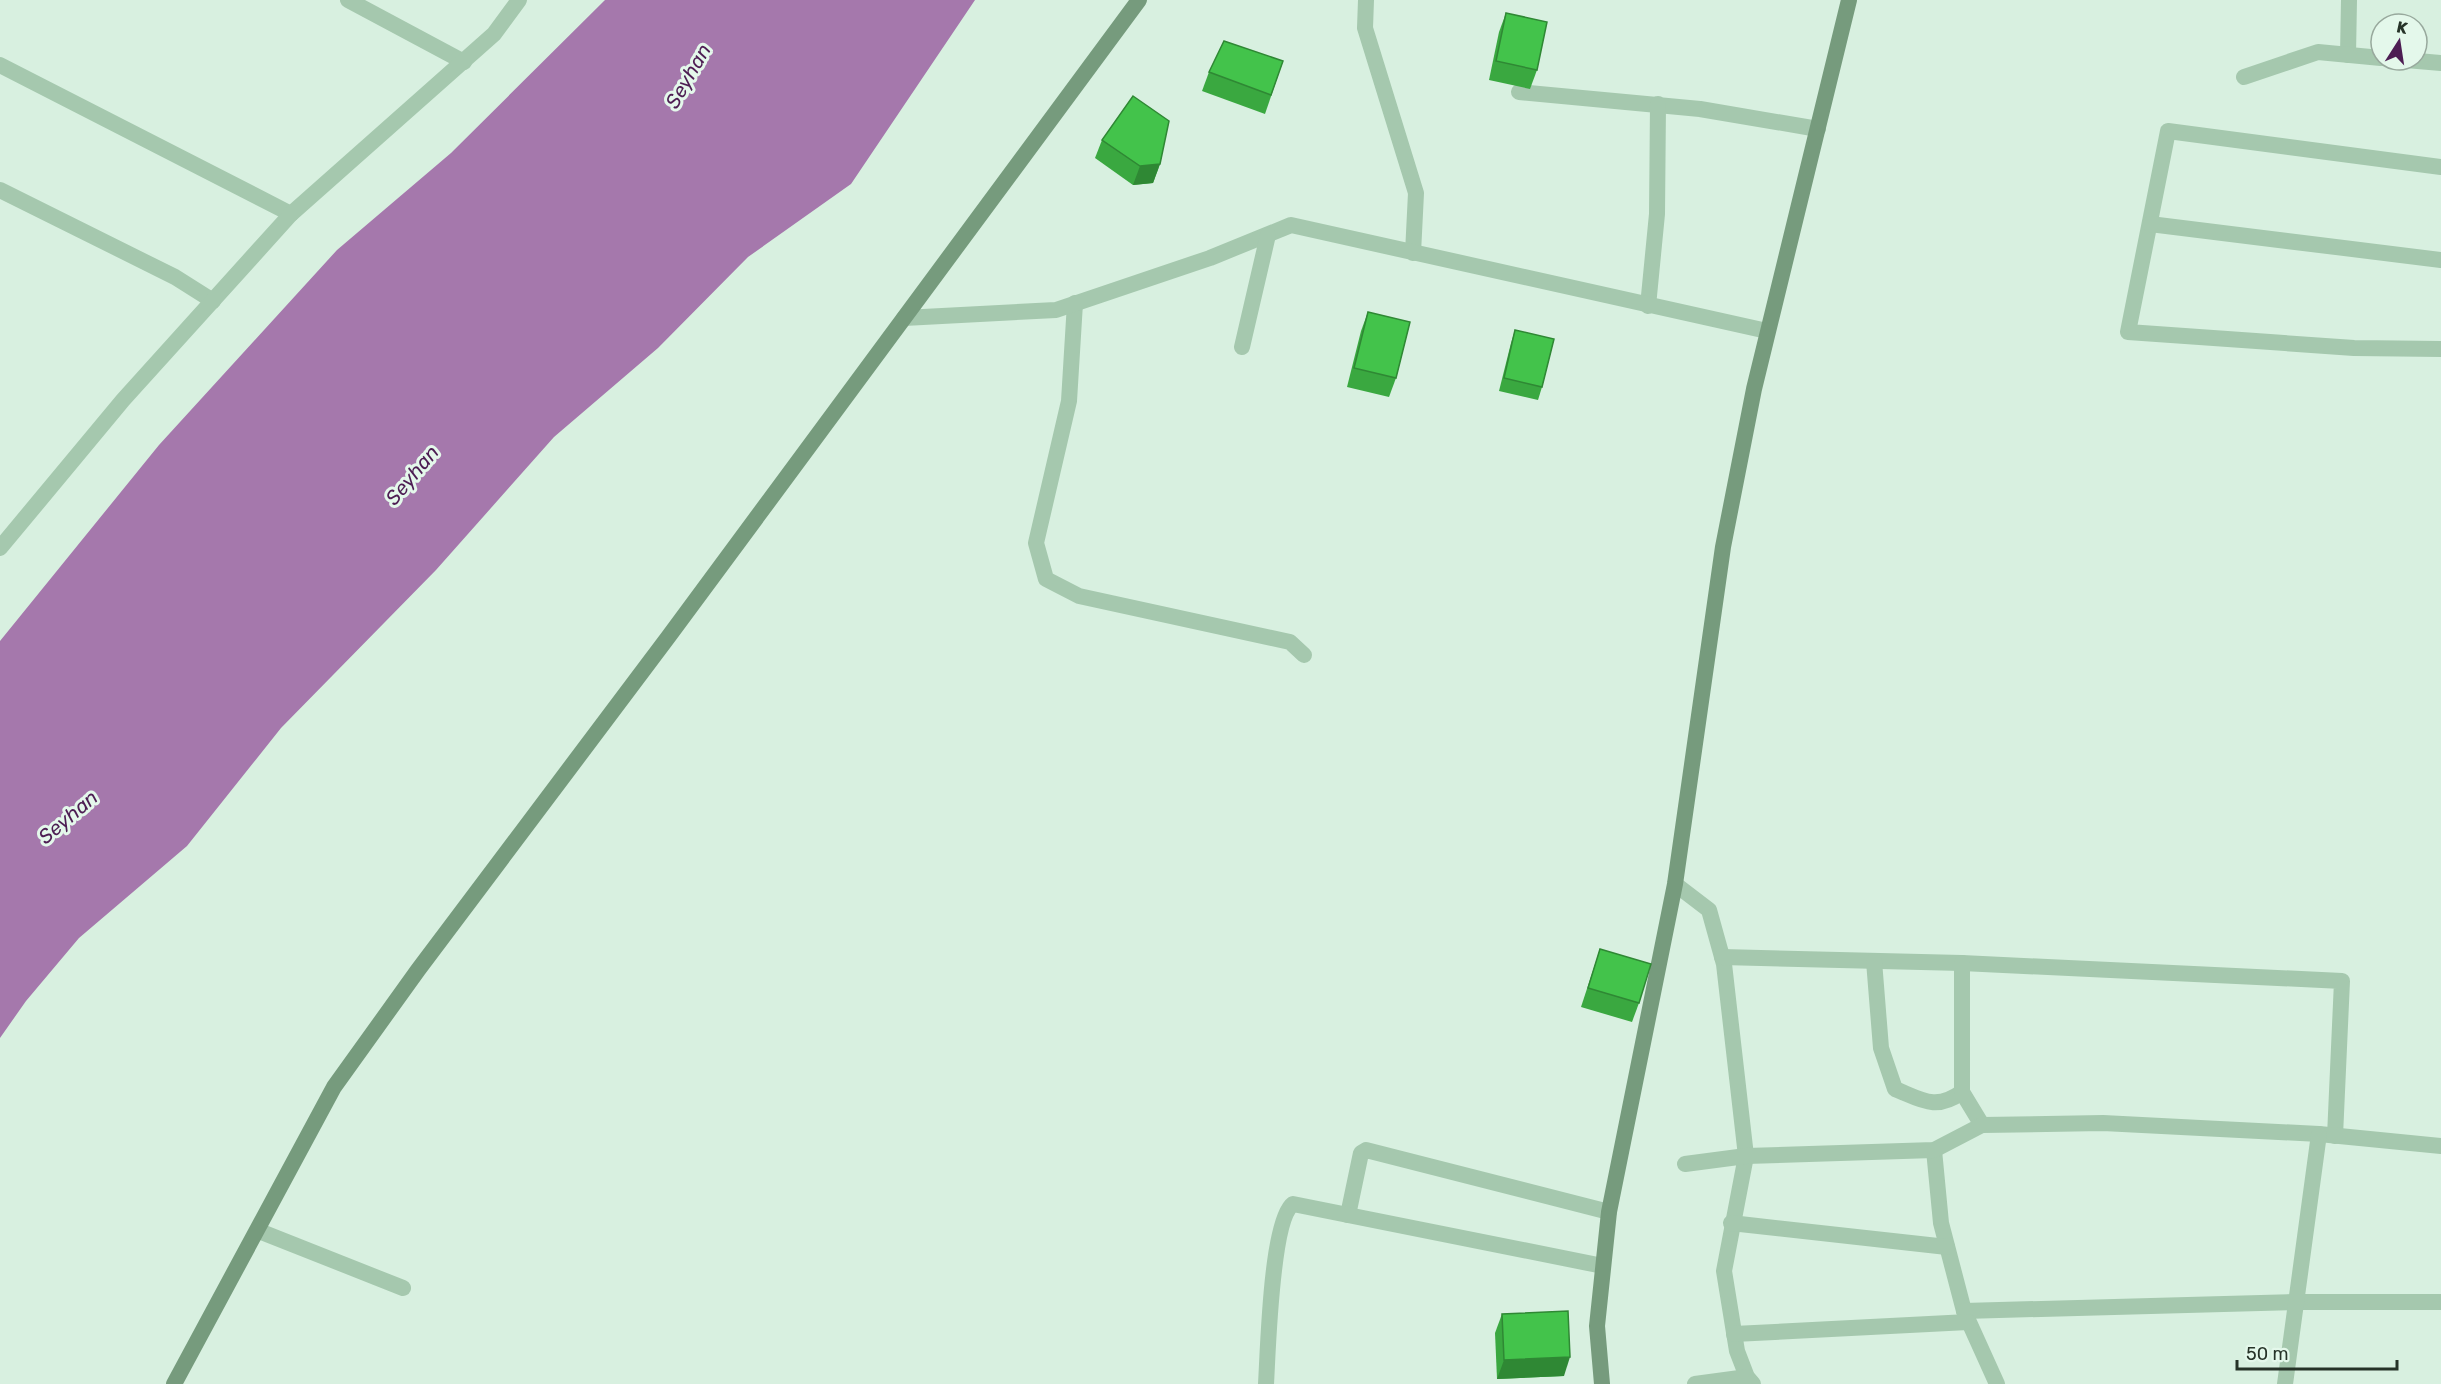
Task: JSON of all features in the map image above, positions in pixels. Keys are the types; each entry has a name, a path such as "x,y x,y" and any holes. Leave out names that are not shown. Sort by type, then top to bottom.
{"main road":[{"path":"174,1384 259,1231 334,1087 418,970 1139,0"},
{"path":"1602,1384 1597,1326 1609,1212 1675,884 1723,547 1767,331 1849,0"}],"street":[{"path":"348,0 464,62"},
{"path":"0,548 123,400 291,214 494,34 519,0"},
{"path":"1366,0 1365,28 1416,193 1413,253"},
{"path":"2348,55 2349,0"},
{"path":"2244,77 2318,52 2369,57"},
{"path":"0,65 291,214"},
{"path":"1519,92 1700,109 1818,129"},
{"path":"1648,306 1658,214 1658,104"},
{"path":"2441,166 2168,131 2128,332 2354,348 2441,349"},
{"path":"0,190 175,277 213,300"},
{"path":"2150,224 2441,260"},
{"path":"904,318 1056,310 1210,258 1292,225 1767,331"},
{"path":"1242,347 1268,235"},
{"path":"1075,303 1069,400 1036,543 1046,579 1079,596 1290,642 1304,655"},
{"path":"1675,884 1709,910 1722,957 1746,1156 1731,1223 1724,1271 1734,1334 1750,1380 1695,1384"},
{"path":"1722,957 1962,963 2342,981 2327,1135 2295,1302 2285,1384"},
{"path":"1874,961 1881,1048 1895,1089 1928,1103 1949,1101 1962,1092"},
{"path":"1962,963 1962,1092 1982,1125"},
{"path":"1685,1164 1746,1156 1934,1150 1982,1125 2103,1123 2327,1135 2441,1146"},
{"path":"1348,1215 1361,1153 1366,1150 1609,1212"},
{"path":"1934,1150 1941,1223 1947,1247 1966,1316 1997,1384"},
{"path":"1266,1384 1275,1263 1287,1209 1293,1204 1603,1266"},
{"path":"1731,1223 1947,1247"},
{"path":"259,1231 403,1288"},
{"path":"1734,1334 1966,1316 2295,1302 2441,1302"}],"water":[{"name":"Seyhan","path":"605,0 975,0 851,184 748,257 658,348 554,437 436,570 281,728 187,846 79,938 26,1001 0,1038 0,641 159,445 337,250 451,153"}],"building":[{"path":"1506,13 1547,22 1537,70 1496,61"},
{"path":"1224,41 1283,61 1271,95 1209,72"},
{"path":"1133,96 1169,121 1160,164 1140,166 1102,140"},
{"path":"1368,312 1410,322 1396,378 1354,368"},
{"path":"1515,330 1554,339 1542,387 1504,378"},
{"path":"1600,949 1651,964 1639,1003 1588,988"},
{"path":"1568,1311 1570,1357 1504,1360 1502,1314"}]}
